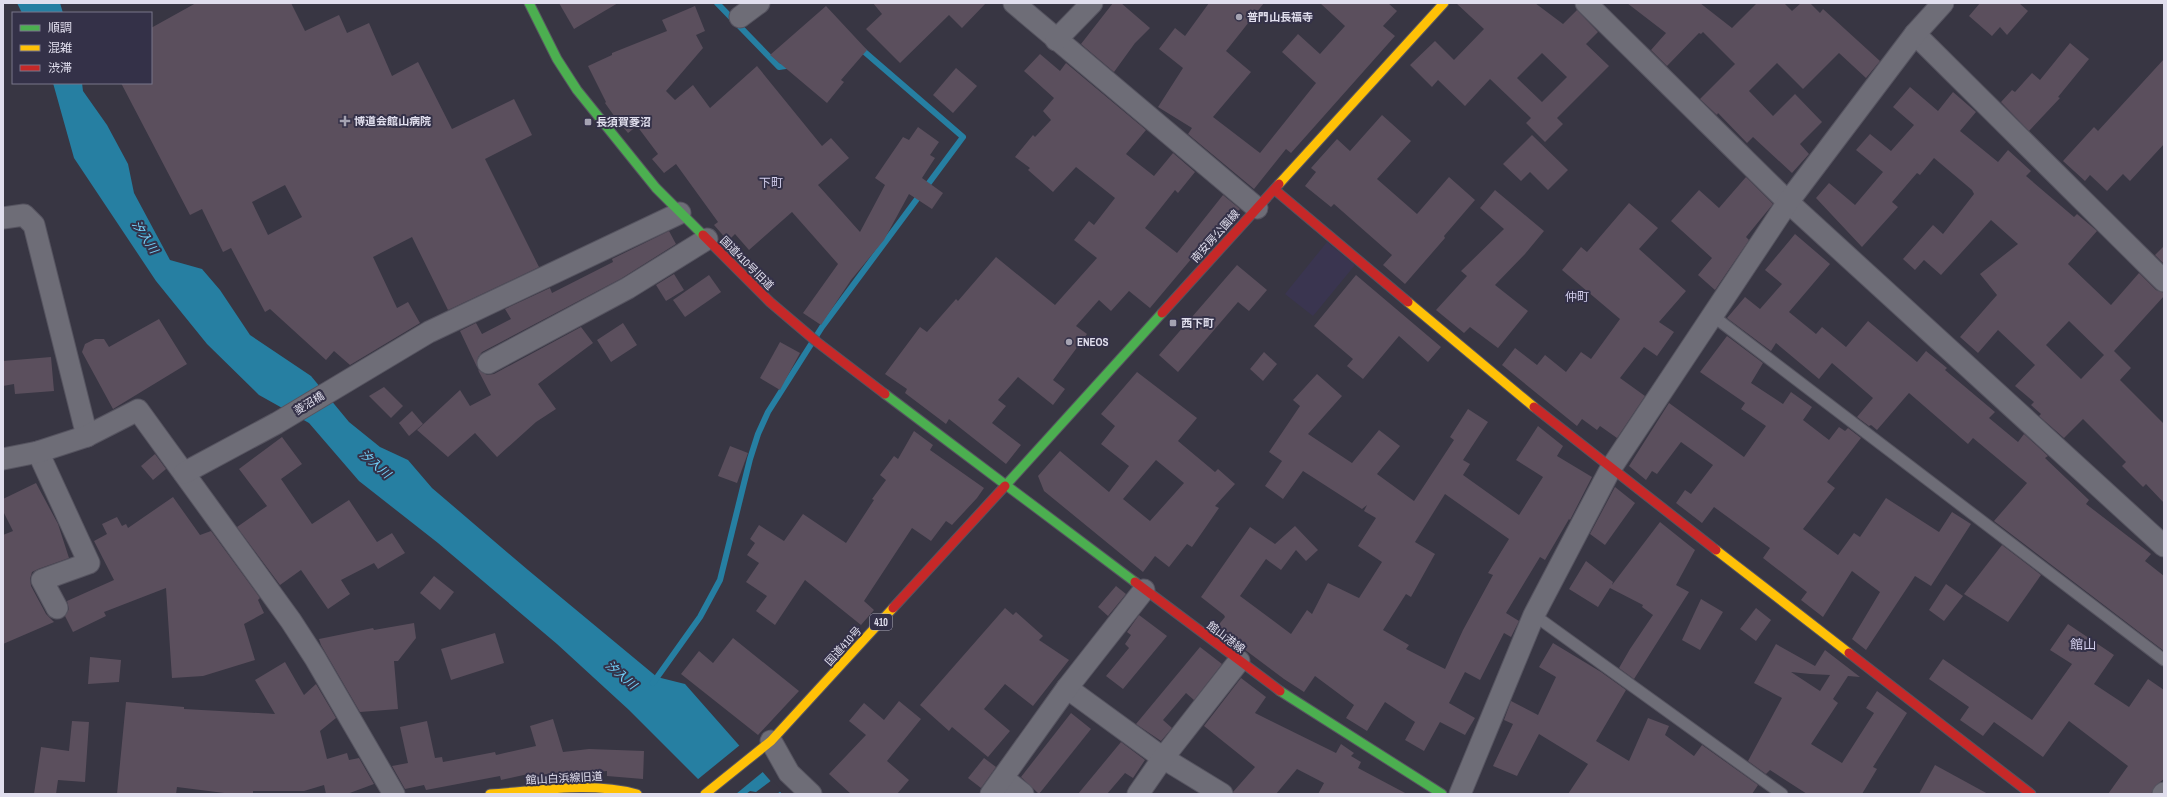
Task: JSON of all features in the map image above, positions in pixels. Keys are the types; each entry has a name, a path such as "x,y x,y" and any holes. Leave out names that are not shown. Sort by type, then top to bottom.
{"main road":[{"name":"国道410号旧道","path":"529,3 557,59 577,90 656,188 706,240 770,302 809,336 1005,486"},
{"name":"南安房公園線","path":"1005,486 1444,3"},
{"path":"1275,190 1426,318 1611,468 1843,646 2031,794"},
{"name":"館山港線","path":"1005,486 1277,689 1442,794"},
{"name":"国道410号","path":"705,794 771,741 1005,486"},
{"name":"館山白浜線旧道","path":"490,794 596,788 617,789 637,794"}],"street":[{"path":"740,17 759,3"},
{"path":"1014,3 1257,208"},
{"path":"1056,40 1092,3"},
{"path":"1586,3 1788,202 2164,546"},
{"path":"1460,794 1534,615 1611,468 1788,202 1915,34 1943,3"},
{"path":"1915,34 2164,281"},
{"name":"菱沼橋","path":"184,472 277,423 429,332 680,213"},
{"path":"3,218 24,215 34,225 87,436"},
{"path":"488,363 628,288 706,240"},
{"path":"3,459 38,452 87,436 138,410 184,472 315,658 394,794"},
{"path":"38,452 89,563 42,580 57,608"},
{"path":"1023,794 997,786 1067,688 1144,590"},
{"path":"1138,794 1163,758 1238,661"},
{"path":"1067,688 1163,758 1222,794"},
{"path":"771,741 789,773 811,794"}],"lane":[{"path":"1713,316 2164,660"},
{"path":"1534,615 1782,794"}],"shaded area":[{"path":"1327,242 1355,265 1313,316 1285,294"}],"water":[{"path":"17,3 60,3 63,12 22,12"},
{"name":"汐入川","path":"53,84 82,84 83,91 107,125 128,164 134,193 170,260 202,269 220,290 250,335 311,376 349,422 380,447 408,460 432,488 657,677 685,684 782,794 713,794 629,710 557,644 438,543 359,481 309,423 259,395 207,344 156,281 74,158"}],"pier":[{"path":"740,745 764,771 736,794 711,794 697,780"},
{"path":"772,780 782,790 777,794 746,794 750,791 756,792"}],"building":[{"path":"196,3 291,3 305,31 339,15 347,33 369,23 392,76 418,62 452,129 514,99 532,135 485,159 539,267 448,310 412,237 373,257 397,308 408,302 420,323 350,365 334,351 326,360 270,309 265,312 231,248 223,252 202,209 190,215 122,84 152,84 152,27","holes":["285,185 302,217 268,235 252,202"]},
{"path":"559,3 618,3 574,29"},
{"path":"873,3 986,3 962,28 949,15 900,63 866,29 882,14"},
{"path":"1113,3 1121,3 1150,28 1135,43 1114,72 1081,44"},
{"path":"1209,3 1264,3 1226,51 1251,72 1213,117 1260,153 1316,83 1282,52 1298,34 1320,54 1345,26 1320,3 1388,3 1397,11 1383,26 1395,36 1291,153 1286,149 1254,189 1188,134 1192,128 1158,107 1183,68 1159,49 1175,28 1185,36"},
{"path":"1456,3 1535,3 1563,24 1577,10 1598,32 1586,44 1609,66 1557,118 1563,124 1545,142 1526,123 1531,118 1490,79 1465,106 1438,80 1432,87 1410,65 1435,41 1454,60 1484,29","holes":["1542,53 1567,77 1542,102 1517,78"]},
{"path":"1627,3 1700,3 1732,28 1757,3 1784,3 1792,11 1801,3 1810,3 1820,13 1823,9 1880,61 1866,78 1839,53 1803,89 1777,63 1749,91 1773,116 1795,94 1822,122 1800,144 1809,154 1792,173 1753,137 1747,143 1718,113 1717,115 1700,99 1735,64 1703,32 1701,34 1699,33 1667,66 1651,50 1666,33"},
{"path":"1980,3 2019,3 2028,11 2007,35 2000,27 1992,36 1969,16"},
{"path":"695,6 705,31 696,35 703,48 666,91 675,100 693,85 710,108 757,66 822,146 831,138 849,158 818,185 860,232 885,185 875,178 903,137 909,140 918,127 939,142 930,155 935,158 922,178 943,193 932,209 909,194 884,240 851,280 821,325 803,313 838,264 792,212 749,250 735,234 728,241 714,225 718,222 676,164 664,173 652,159 658,154 637,126 628,133 617,120 605,103 606,102 588,66 612,55 612,53 667,31 662,20"},
{"path":"826,6 867,50 841,80 844,82 827,103 770,55"},
{"path":"2070,43 2089,59 2058,97 2060,98 2029,131 2001,102 2012,90 2015,92 2032,73 2040,80"},
{"path":"1040,54 1060,71 1066,63 1146,130 1126,154 1154,176 1173,153 1195,172 1178,193 1175,190 1145,228 1177,253 1223,195 1240,209 1210,241 1208,239 1150,308 1129,291 1111,311 1099,300 1076,326 1087,334 1053,380 1065,389 1053,405 1018,377 998,400 1006,406 992,423 1021,445 1006,464 949,419 946,424 905,393 907,389 885,374 920,327 927,332 956,299 958,301 996,257 1055,305 1097,258 1074,240 1089,221 1094,225 1115,198 1076,167 1053,192 1028,170 1030,168 1015,157 1033,135 1035,137 1051,120 1043,111 1054,98 1024,71"},
{"path":"2164,59 2164,144 2130,181 2123,174 2107,191 2090,175 2085,181 2063,161 2094,127 2098,131"},
{"path":"956,68 977,86 953,113 933,95"},
{"path":"1910,87 1938,111 1953,92 1976,112 1960,131 1998,162 2008,150 2031,171 2026,176 2074,217 2077,214 2097,231 2068,264 2111,305 2139,273 2156,290 2164,293 2164,296 2114,351 2131,368 2120,380 2164,424 2164,503 2146,484 2143,487 2122,466 2126,462 2083,419 2064,438 2039,416 2041,414 2031,405 2034,402 2015,386 2035,365 1998,330 1978,353 1960,337 1997,295 1980,274 2018,244 1991,220 1941,275 1924,260 1915,270 1903,259 1933,225 1943,234 1974,194 1972,190 1934,158 1920,175 1917,173 1892,202 1898,207 1862,247 1816,198 1829,183 1855,205 1883,172 1856,150 1870,134 1891,151 1914,125 1893,107","holes":["2069,321 2104,355 2081,379 2046,345"]},
{"path":"1382,115 1411,141 1377,179 1417,214 1449,177 1475,200 1444,236 1445,238 1405,284 1383,265 1392,255 1334,204 1331,207 1305,186 1316,172 1311,168 1337,139 1350,151"},
{"path":"1532,135 1568,170 1548,190 1530,172 1521,181 1503,164"},
{"path":"1746,177 1773,204 1746,237 1749,240 1715,290 1698,275 1712,258 1671,221 1699,190 1719,208"},
{"path":"1495,190 1544,231 1525,254 1495,285 1528,311 1498,348 1470,327 1464,333 1436,310 1467,276 1461,271 1504,229 1480,208"},
{"path":"1629,203 1658,228 1639,249 1686,291 1659,322 1674,332 1657,356 1644,347 1620,378 1645,396 1617,438 1600,426 1597,430 1582,419 1577,426 1502,365 1515,348 1537,365 1545,355 1566,372 1581,352 1591,359 1620,319 1562,270 1581,247 1587,252"},
{"path":"669,231 676,244 622,278 482,352 478,357 477,367 460,331 476,323 482,334 511,319 505,309 550,288 552,293 613,262 612,259"},
{"path":"1795,234 1830,264 1789,312 1816,334 1822,327 1846,347 1868,321 1917,362 1926,351 1947,368 1945,370 1995,412 1989,418 2018,442 2024,434 2048,456 2045,458 2089,500 2086,504 2151,554 2145,561 2164,576 2164,651 1994,521 2027,483 1973,438 1968,444 1909,393 1877,430 1857,417 1873,398 1832,363 1819,379 1776,343 1771,351 1727,318 1745,297 1760,309 1782,284 1765,270"},
{"path":"2164,246 2164,264 2155,255"},
{"path":"1237,265 1267,290 1249,311 1238,302 1178,372 1159,355"},
{"path":"674,274 684,290 666,301 656,285"},
{"path":"709,275 721,292 685,317 673,300"},
{"path":"1356,275 1441,347 1428,362 1399,336 1363,379 1347,366 1353,359 1314,326"},
{"path":"159,319 187,364 113,409 82,352 85,344 95,339 104,339 109,347"},
{"path":"623,323 637,345 611,362 597,340"},
{"path":"581,327 593,343 538,384 556,409 536,422 497,457 475,433 448,457 417,430 460,390 470,406 491,395 478,370 487,375 494,374"},
{"path":"1727,336 1763,363 1751,383 1783,404 1791,392 1812,407 1803,420 1829,440 1839,427 1845,431 1848,428 1861,438 1827,482 1835,488 1803,529 1838,555 1854,533 1860,537 1886,498 1939,532 1952,512 1971,524 1931,586 1915,576 1866,650 1852,639 1880,592 1852,571 1823,617 1801,600 1807,592 1763,558 1770,548 1714,507 1702,523 1676,503 1685,490 1691,494 1713,465 1681,442 1657,474 1652,471 1646,480 1629,466 1669,403 1744,457 1766,426 1741,409 1745,403 1700,372"},
{"path":"780,342 800,353 780,390 760,378"},
{"path":"1264,352 1277,364 1263,381 1250,369"},
{"path":"51,357 54,391 15,394 14,384 3,386 3,361"},
{"path":"1137,372 1197,418 1178,441 1215,472 1218,469 1235,484 1215,506 1219,508 1192,547 1187,544 1169,567 1155,556 1143,572 1044,491 1038,476 1060,451 1109,492 1129,466 1101,444 1115,426 1101,414","holes":["1156,460 1184,483 1150,521 1123,499"]},
{"path":"1317,374 1342,396 1308,434 1352,463 1379,430 1400,446 1377,474 1414,501 1454,440 1450,437 1468,409 1488,422 1463,460 1470,464 1463,475 1519,515 1543,477 1516,460 1538,426 1563,446 1557,456 1592,477 1570,520 1569,519 1545,560 1540,557 1506,613 1519,621 1511,637 1504,633 1480,680 1465,672 1449,703 1475,718 1465,735 1440,722 1424,751 1405,740 1415,722 1385,702 1367,731 1346,718 1354,705 1315,676 1304,692 1284,679 1216,628 1225,617 1201,597 1250,527 1275,544 1295,526 1318,550 1306,561 1296,550 1281,570 1266,559 1240,596 1291,634 1307,610 1312,614 1328,583 1359,598 1382,562 1358,546 1376,518 1364,511 1367,505 1362,509 1303,471 1283,499 1265,486 1282,461 1269,452 1300,406 1293,400","holes":["1445,494 1509,539 1488,573 1493,575 1463,630 1445,669 1406,649 1409,645 1383,630 1406,594 1411,597 1435,554 1415,542"]},
{"path":"384,387 403,406 391,418 369,396"},
{"path":"412,411 423,424 409,436 399,423"},
{"path":"914,431 933,445 930,450 984,488 977,498 952,525 946,521 931,541 912,528 864,601 874,610 861,625 805,580 775,625 756,611 767,596 746,582 759,563 747,555 755,543 750,539 759,525 784,541 803,514 846,543 874,500 872,499 886,480 880,475 894,456 898,459"},
{"path":"282,437 302,464 281,479 312,524 349,500 377,542 392,533 405,553 378,569 374,563 341,580 350,594 328,609 301,570 280,585 237,527 267,506 239,469"},
{"path":"730,446 748,453 737,483 718,476"},
{"path":"155,454 166,469 153,480 141,466"},
{"path":"36,483 58,524 69,558 32,572 30,579 31,586 46,614 54,622 3,644 3,535 13,531 3,511 3,499"},
{"path":"1615,487 1635,503 1605,545 1590,534"},
{"path":"173,497 200,535 211,531 260,598 258,600 264,613 244,624 255,660 203,676 172,678 166,588 104,612 106,616 73,632 65,616 69,609 67,601 114,580 94,541 107,534 102,524 117,517 122,526 126,524 128,528"},
{"path":"1660,522 1695,550 1676,585 1689,592 1634,679 1619,668 1653,615 1642,607 1643,605 1610,588 1598,607 1569,589 1586,561 1613,582 1612,585"},
{"path":"2002,545 2041,575 2008,622 1964,594"},
{"path":"434,576 454,592 440,610 420,593"},
{"path":"1946,584 1963,596 1944,621 1929,610"},
{"path":"1116,586 1126,594 1108,616 1098,607"},
{"path":"1701,599 1723,612 1700,650 1682,640"},
{"path":"1005,608 1013,615 1016,612 1043,636 1039,640 1069,660 1033,706 1005,684 984,709 1010,731 988,757 952,727 949,731 920,705"},
{"path":"1756,608 1771,620 1756,641 1740,629"},
{"path":"1139,615 1167,636 1123,689 1106,676 1129,648 1125,644 1131,635 1127,632"},
{"path":"414,623 416,638 398,661 394,661 398,709 360,712 319,639 373,628 374,630"},
{"path":"2068,624 2114,655 2094,684 2129,707 2148,679 2164,690 2164,779 2155,786 2151,794 2108,794 2128,766 2069,721 2043,757 1994,722 1983,736 1960,720 1969,707 1929,679 1943,659 2032,720 2072,664 2050,650"},
{"path":"495,633 504,663 451,680 441,649"},
{"path":"733,638 799,691 758,735 681,674 699,651 713,663"},
{"path":"1553,643 1601,672 1626,690 1596,741 1629,761 1648,718 1669,726 1665,735 1694,756 1702,745 1758,785 1752,794 1568,794 1588,764 1539,734 1517,776 1493,766 1513,724 1504,720 1511,701 1538,715 1556,677 1539,667"},
{"path":"1776,644 1815,666 1825,650 1860,677 1848,676 1833,699 1838,703 1811,744 1842,763 1874,713 1866,708 1877,691 1907,713 1873,767 1877,769 1862,794 1807,794 1770,770 1766,774 1748,761 1782,698 1754,683","holes":["1791,672 1830,675 1820,691"]},
{"path":"1200,647 1222,664 1194,700 1186,693 1163,720 1172,728 1161,741 1136,724"},
{"path":"90,657 121,660 119,682 88,684"},
{"path":"285,662 304,695 316,684 336,718 320,731 327,759 347,753 349,760 359,758 374,784 347,794 326,794 324,785 304,791 253,791 253,794 232,794 177,787 176,794 117,794 126,702 184,707 184,709 275,714 255,680"},
{"path":"1241,678 1266,697 1255,713 1336,753 1341,744 1354,753 1351,756 1361,762 1358,768 1407,794 1318,794 1324,783 1297,769 1276,794 1234,794 1233,792 1255,767 1204,726"},
{"path":"899,701 921,719 887,761 909,780 897,794 851,794 829,774 866,735 849,721 864,703 884,720"},
{"path":"1071,713 1091,729 1039,794 1021,777"},
{"path":"553,719 563,752 589,749 644,751 643,779 607,776 607,771 558,776 557,773 529,777 528,774 501,780 500,776 426,790 424,785 405,789 392,766 408,763 400,727 427,721 435,758 442,757 443,762 495,752 496,755 536,746 530,726"},
{"path":"72,721 89,722 85,782 58,780 56,794 34,794 41,747 69,751"},
{"path":"1121,742 1145,760 1133,778 1125,773 1107,794 1078,794"},
{"path":"984,758 996,767 981,788 968,778"},
{"path":"1935,765 1988,794 1919,794"}],"waterway":[{"path":"717,3 779,67 792,65"},
{"path":"653,683 700,617 720,580 750,459 758,434 768,412 822,327 963,137 860,48"}],"traffic: fast":[{"path":"529,3 557,59 577,90 656,188 703,235"},
{"path":"1005,486 1162,313"},
{"path":"885,394 1135,582"},
{"path":"1280,691 1442,794"}],"traffic: slow":[{"path":"1279,184 1444,3"},
{"path":"1408,302 1534,407"},
{"path":"1716,550 1849,653"},
{"path":"705,794 771,741 893,608"},
{"path":"490,794 582,787 619,790 637,794"}],"traffic: jam":[{"path":"1162,313 1279,184"},
{"path":"1275,190 1408,302"},
{"path":"703,235 770,302 817,342 885,394"},
{"path":"1534,407 1716,550"},
{"path":"893,608 1005,486"},
{"path":"1135,582 1280,691"},
{"path":"1849,653 2031,794"}],"place":[{"name":"普門山長福寺","path":"1239,17"},
{"name":"博道会館山病院","path":"345,121"},
{"name":"長須賀菱沼","path":"588,122"},
{"name":"西下町","path":"1173,323"},
{"name":"ENEOS","path":"1069,342"}],"district":[{"name":"下町","path":"771,183"},
{"name":"仲町","path":"1577,297"},
{"name":"館山","path":"2083,644"}]}
